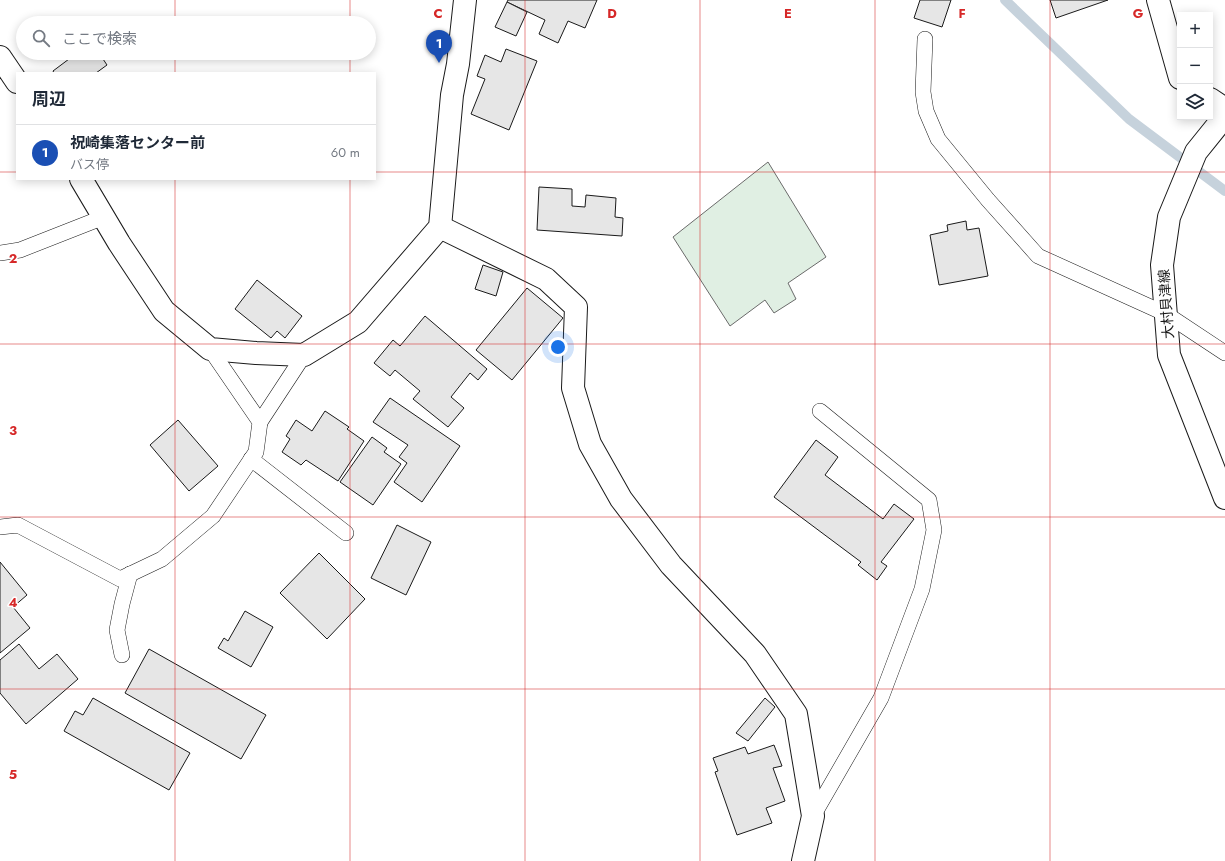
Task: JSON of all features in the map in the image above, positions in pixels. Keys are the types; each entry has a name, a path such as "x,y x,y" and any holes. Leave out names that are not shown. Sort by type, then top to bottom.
{"street":[{"path":"82,180 119,243 164,311 210,349 304,355 358,322 440,226 452,96 458,64 465,0"},
{"path":"1158,0 1177,67"},
{"path":"0,57 16,81"},
{"path":"1213,101 1225,109"},
{"name":"大村貝津線","path":"1225,116 1196,152 1169,217 1162,265 1170,355 1225,498"},
{"path":"440,226 546,279 576,307 573,388 590,444 621,499 671,565 756,654 796,714 813,816 803,861"}],"lane":[{"path":"925,39 923,92 926,111 938,139 988,200 1038,256 1166,314 1225,353"},
{"path":"0,253 20,250 104,217"},
{"path":"210,349 260,422"},
{"path":"0,527 18,525 120,579 162,558 212,516 256,452 260,422 304,355"},
{"path":"813,816 881,698 922,589 934,530 929,500 820,411"},
{"path":"251,459 346,533"},
{"path":"122,655 117,630 130,574"}],"green space":[{"path":"768,162 826,257 788,283 796,299 774,313 765,300 730,326 673,237"}],"building":[{"path":"508,0 597,0 585,28 568,21 558,43 539,34 545,20 507,2"},
{"path":"920,0 951,0 942,27 914,18"},
{"path":"1050,0 1108,0 1056,18"},
{"path":"507,2 527,12 516,36 495,27"},
{"path":"506,49 537,61 509,130 471,114 485,79 477,76 485,55 501,62"},
{"path":"68,60 104,60 107,65 97,72 53,71"},
{"path":"539,187 572,189 572,206 585,207 586,195 616,198 615,217 623,218 622,236 537,230"},
{"path":"966,221 967,230 979,228 988,276 939,285 930,235 948,231 947,225"},
{"path":"483,265 503,272 496,296 475,289"},
{"path":"257,280 302,316 285,338 277,331 271,338 235,309"},
{"path":"527,288 563,318 512,380 476,350"},
{"path":"425,316 487,369 478,380 470,373 451,397 464,408 448,427 413,399 420,391 395,370 390,376 374,363 393,340 400,346"},
{"path":"390,398 460,446 422,502 394,482 407,463 399,457 408,445 373,422"},
{"path":"325,411 349,427 347,429 364,441 338,481 306,460 301,465 282,452 290,439 286,436 296,420 312,431"},
{"path":"178,420 218,466 189,491 150,445"},
{"path":"372,437 387,448 384,452 401,464 373,505 340,482"},
{"path":"816,440 838,457 825,475 883,519 894,504 914,519 881,562 887,566 877,580 858,565 861,562 774,497"},
{"path":"397,525 431,542 406,595 371,578"},
{"path":"319,553 365,599 327,639 280,593"},
{"path":"0,562 27,595 13,607 30,628 0,653"},
{"path":"245,611 273,627 251,667 218,648 224,638 228,641"},
{"path":"19,644 39,669 57,654 78,679 26,724 0,693 0,660"},
{"path":"149,649 266,715 241,759 125,693"},
{"path":"93,698 190,753 169,790 64,731 75,711 83,715"},
{"path":"765,698 775,707 748,741 736,733"},
{"path":"774,745 782,766 773,768 785,801 766,808 772,823 737,835 715,772 718,771 713,758 745,747 748,754"}],"waterway":[{"path":"1005,0 1129,119 1225,191"}],"place":[{"name":"祝崎集落センター前","path":"439,63"}]}
